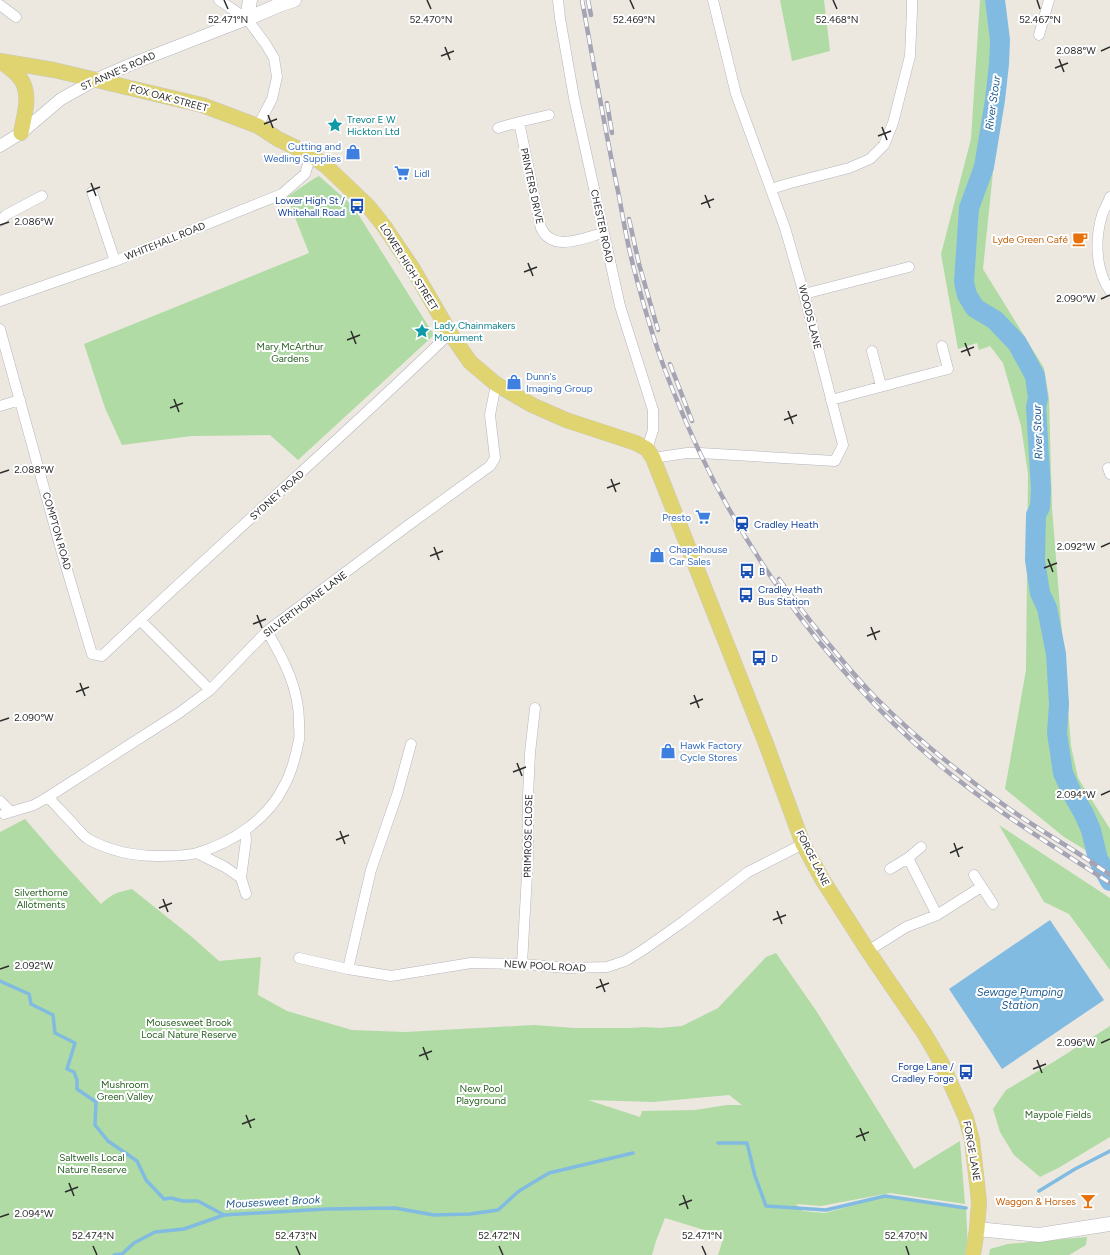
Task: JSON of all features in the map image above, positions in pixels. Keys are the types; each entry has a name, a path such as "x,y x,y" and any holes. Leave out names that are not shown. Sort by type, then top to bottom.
{"main road":[{"path":"247,19 250,0"},
{"path":"247,19 294,0"},
{"path":"0,61 20,77 26,88 27,101 20,133"},
{"name":"FOX OAK STREET","path":"0,61 97,79 202,105 258,126 278,139 311,155 326,166"},
{"name":"LOWER HIGH STREET","path":"326,166 368,206 384,226 413,269 450,333 470,362 496,384 532,405 566,420 636,443 650,453"},
{"name":"FORGE LANE","path":"650,453 764,741 803,844 822,879 868,951 924,1033 944,1068 966,1118 972,1140 979,1202 978,1225 973,1255"},
{"path":"978,1225 1039,1235 1110,1224"}],"street":[{"path":"219,0 247,19 274,58 277,77 272,99 258,126"},
{"name":"CHESTER ROAD","path":"558,0 574,98 603,233 620,306 653,410 653,430 650,453"},
{"name":"WOODS LANE","path":"650,453 700,453 835,461 843,445 830,400 804,294 771,189 736,94 713,0"},
{"path":"771,189 849,168 870,159 884,145 893,123 910,56 912,0"},
{"path":"1039,35 1049,0"},
{"path":"0,5 16,17"},
{"name":"ST ANNE'S ROAD","path":"0,146 20,133 61,99 97,79 247,19"},
{"path":"498,128 549,115"},
{"name":"PRINTERS DRIVE","path":"519,122 541,228 544,235 551,240 566,242 603,233"},
{"name":"WHITEHALL ROAD","path":"0,302 115,261 282,194 305,174 311,155"},
{"path":"92,192 115,261"},
{"path":"0,221 6,215 42,196"},
{"path":"1110,197 1102,215 1097,244 1100,270 1106,286 1110,291"},
{"path":"804,294 909,267"},
{"name":"COMPTON ROAD","path":"0,329 62,553 92,654 102,656"},
{"name":"SYDNEY ROAD","path":"102,656 335,443 450,333"},
{"path":"830,400 948,369 942,346"},
{"path":"872,351 881,386"},
{"name":"SILVERTHORNE LANE","path":"0,801 8,813 34,805 180,713 210,690 267,631 490,466 495,458 490,415 496,384"},
{"path":"0,406 20,400"},
{"path":"140,620 210,690"},
{"path":"48,797 86,837 98,844 115,850 142,856 178,856 197,853 227,841 245,830 256,821 275,800 284,786 292,768 299,739 300,718 297,697 282,657 267,631"},
{"name":"PRIMROSE CLOSE","path":"522,964 528,856 530,753 535,708"},
{"path":"348,969 371,870 398,792 411,744"},
{"path":"245,830 246,840 241,878 246,894"},
{"name":"NEW POOL ROAD","path":"299,958 348,969 391,976 471,963 522,964 567,968 607,967 625,961 684,921 748,872 803,844"},
{"path":"890,869 908,858 921,847"},
{"path":"197,853 225,867 241,878"},
{"path":"908,858 937,915"},
{"path":"974,875 993,904"},
{"path":"868,951 906,927 937,915 981,887"}],"green space":[{"path":"780,0 824,0 830,51 792,61"},
{"path":"980,0 1004,0 1006,21 1004,65 983,269 1044,368 1049,398 1052,508 1071,746 1078,778 1110,829 1110,865 1064,837 1005,789 1026,670 1028,474 1021,426 1003,363 990,346 979,350 977,343 958,349 941,254 971,139"},
{"name":"Mary McArthur Gardens","path":"319,176 353,206 434,335 298,460 270,435 192,436 122,445 105,408 84,344 309,253 287,197"},
{"path":"25,819 101,904 115,894 132,889 192,937 219,961 261,957 258,995 287,1011 352,1030 405,1032 534,1025 574,1028 660,1028 682,1026 718,1008 766,957 776,953 817,1012 914,1169 960,1141 965,1204 890,1193 821,1206 796,1204 803,1211 825,1213 887,1196 966,1207 968,1251 966,1255 718,1255 724,1236 665,1218 652,1255 0,1255 0,832","holes":["729,1095 742,1105 727,1105 695,1110 642,1111 640,1117 588,1100 653,1102"]},
{"path":"999,825 1110,898 1110,970 1069,914 1044,902"},
{"name":"Maypole Fields","path":"1110,1026 1110,1137 1060,1167 1040,1177 1014,1155 1000,1132 993,1109 1006,1090"},
{"path":"1087,1237 1086,1245 1069,1255 989,1255 990,1249 1008,1244"}],"water":[{"name":"Sewage Pumping Station","path":"1050,920 1104,1000 1002,1069 949,989"}],"waterway":[{"name":"River Stour","path":"995,0 1000,40 999,64 995,100 984,167 969,208 964,282 967,295 975,308 995,320 1017,343 1035,376 1038,398 1036,407 1041,489 1040,507 1036,515 1035,560 1040,593 1047,608 1056,654 1059,704 1057,733 1063,773 1091,830 1098,859 1110,881"},
{"name":"Mousesweet Brook","path":"0,981 29,994 31,1004 53,1015 55,1033 75,1043 67,1069 74,1072 77,1080 77,1089 96,1102 95,1125 108,1141 137,1161 146,1180 164,1199 171,1198 183,1201 198,1201 224,1215 326,1209 395,1208 434,1215 470,1214 498,1210 519,1191 549,1173 633,1153"},
{"path":"718,1143 747,1143 755,1176 766,1206 826,1210 885,1196 966,1208"},
{"path":"1039,1191 1075,1169 1110,1151"},
{"path":"114,1255 122,1254 134,1243 155,1232 184,1229 224,1215"}],"railway":[{"path":"582,0 627,239 651,330 674,393 696,445 722,497 751,546 783,594 818,640 855,684 895,725 958,780 1022,826 1110,883"},
{"path":"588,0 591,15"},
{"path":"607,103 612,133"},
{"path":"629,219 639,264 658,330"},
{"path":"670,364 692,421"},
{"path":"779,579 854,675 907,727 954,768 987,793 1110,875"}],"place":[{"name":"Trevor E W Hickton Ltd","path":"335,125"},
{"name":"Cutting and Wedling Supplies","path":"353,152"},
{"name":"Lidl","path":"402,173"},
{"name":"Lower High St / Whitehall Road","path":"357,206"},
{"name":"Lyde Green Café","path":"1080,239"},
{"name":"Lady Chainmakers Monument","path":"422,331"},
{"name":"Dunn's Imaging Group","path":"514,382"},
{"name":"Presto","path":"703,517"},
{"name":"Cradley Heath","path":"742,524"},
{"name":"Chapelhouse Car Sales","path":"657,555"},
{"name":"B","path":"747,571"},
{"name":"Cradley Heath Bus Station","path":"746,595"},
{"name":"D","path":"759,658"},
{"name":"Hawk Factory Cycle Stores","path":"668,751"},
{"name":"Forge Lane / Cradley Forge","path":"966,1072"},
{"name":"Waggon & Horses","path":"1088,1201"}],"park label":[{"name":"Silverthorne Allotments","path":"41,898"},
{"name":"Mousesweet Brook Local Nature Reserve","path":"189,1028"},
{"name":"Mushroom Green Valley","path":"125,1090"},
{"name":"New Pool Playground","path":"481,1094"},
{"name":"Saltwells Local Nature Reserve","path":"92,1162"}]}
